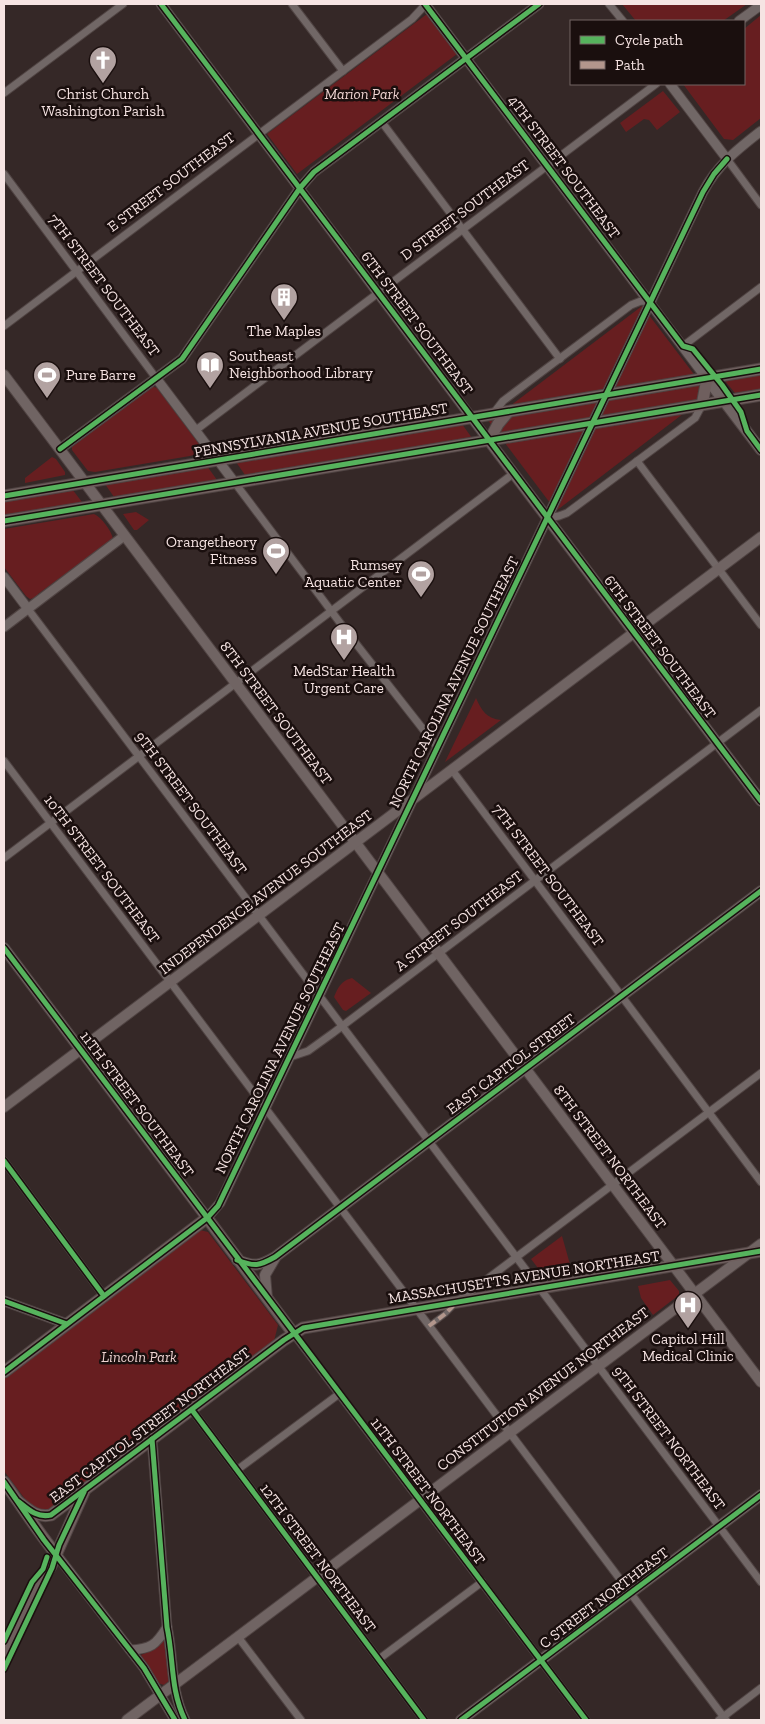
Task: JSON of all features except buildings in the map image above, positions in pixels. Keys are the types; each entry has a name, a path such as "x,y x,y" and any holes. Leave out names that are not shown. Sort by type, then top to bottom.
{"main road":[{"name":"PENNSYLVANIA AVENUE SOUTHEAST","path":"4,496 761,370"},
{"name":"8TH STREET SOUTHEAST","path":"4,375 525,1069"},
{"name":"4TH STREET SOUTHEAST","path":"707,378 761,450"},
{"path":"702,405 707,378"},
{"path":"4,522 761,395"},
{"path":"489,441 494,430 508,412"},
{"name":"6TH STREET SOUTHEAST","path":"489,441 761,802"},
{"name":"INDEPENDENCE AVENUE SOUTHEAST","path":"4,1107 761,537"},
{"name":"EAST CAPITOL STREET","path":"275,1257 761,891"},
{"name":"11TH STREET SOUTHEAST","path":"4,948 250,1277"},
{"name":"8TH STREET NORTHEAST","path":"525,1069 761,1382"},
{"path":"4,1372 207,1218"},
{"name":"CONSTITUTION AVENUE NORTHEAST","path":"128,1720 761,1244"},
{"name":"MASSACHUSETTS AVENUE NORTHEAST","path":"293,1333 316,1324 761,1251"},
{"path":"237,1260 249,1265 257,1265 275,1257"},
{"path":"267,1298 266,1276 275,1257"},
{"name":"11TH STREET NORTHEAST","path":"250,1277 293,1333"},
{"name":"EAST CAPITOL STREET NORTHEAST","path":"19,1502 36,1514 48,1516 55,1513 293,1333"},
{"path":"5,1485 56,1554"},
{"path":"5,1651 38,1585 56,1554 85,1490"},
{"name":"C STREET NORTHEAST","path":"462,1720 761,1495"}],"street":[{"path":"4,92 123,4"},
{"name":"6TH STREET SOUTHEAST","path":"161,4 489,441"},
{"path":"292,4 343,71"},
{"name":"E STREET SOUTHEAST","path":"4,326 412,19 426,4"},
{"name":"4TH STREET SOUTHEAST","path":"426,4 707,378"},
{"path":"60,449 182,359 300,188 314,172 539,4"},
{"path":"609,4 622,20"},
{"path":"740,20 761,5"},
{"name":"D STREET SOUTHEAST","path":"196,430 655,85"},
{"path":"671,85 761,205"},
{"path":"381,121 560,359"},
{"path":"726,159 761,131"},
{"name":"NORTH CAROLINA AVENUE SOUTHEAST","path":"207,1218 220,1203 703,192 726,159"},
{"name":"7TH STREET SOUTHEAST","path":"4,174 156,378 437,747"},
{"path":"683,346 761,287"},
{"path":"493,414 503,401 635,303 650,302"},
{"path":"547,518 567,513 695,418 702,405"},
{"path":"637,461 761,626"},
{"path":"4,858 514,473"},
{"path":"4,627 124,536"},
{"name":"9TH STREET SOUTHEAST","path":"4,577 429,1141"},
{"name":"A STREET SOUTHEAST","path":"290,1056 308,1051 761,710"},
{"name":"10TH STREET SOUTHEAST","path":"4,761 630,1593 722,1719"},
{"name":"7TH STREET SOUTHEAST","path":"452,770 761,1182"},
{"path":"429,1326 445,1314 457,1301 761,1073"},
{"name":"9TH STREET NORTHEAST","path":"429,1141 761,1582"},
{"path":"4,1161 104,1296"},
{"path":"4,1301 67,1324"},
{"name":"11TH STREET NORTHEAST","path":"293,1333 586,1720"},
{"path":"237,1470 339,1394"},
{"name":"12TH STREET NORTHEAST","path":"192,1410 424,1720"},
{"path":"152,1440 167,1627 177,1703 185,1720"},
{"path":"56,1554 147,1673 174,1720"},
{"path":"379,1659 482,1582"},
{"path":"130,1650 152,1646 167,1627"},
{"path":"238,1637 300,1720"},
{"path":"722,1719 761,1688"}],"green space":[{"path":"622,4 747,4 724,20 635,20"},
{"name":"Marion Park","path":"427,14 457,54 297,174 267,134"},
{"path":"761,15 761,118 733,140 724,139 684,85 745,85 745,28"},
{"path":"663,91 680,112 657,130 649,120 644,119 626,132 620,123"},
{"path":"642,306 709,394 556,511 487,419 493,419"},
{"path":"761,374 761,389 735,393 725,381"},
{"path":"151,386 157,388 202,448 203,452 190,456 95,472 88,471 72,450 72,447"},
{"path":"462,424 472,438 245,475 236,462"},
{"path":"52,457 56,459 65,475 25,483 25,478"},
{"path":"207,466 217,480 114,497 105,484"},
{"path":"72,489 82,502 4,516 4,500"},
{"path":"136,512 149,520 137,530 134,530 123,514"},
{"path":"94,514 106,525 113,539 38,594 38,597 30,599 26,596 4,567 4,529"},
{"path":"476,698 488,716 501,720 445,762"},
{"path":"352,978 371,993 346,1011 343,1010 334,997 340,985"},
{"name":"Lincoln Park","path":"196,1229 208,1232 278,1325 274,1341 49,1510 34,1511 4,1471 4,1374"},
{"path":"562,1236 571,1268 541,1272 531,1259"},
{"path":"670,1280 679,1291 679,1295 653,1315 641,1298 638,1286"},
{"path":"164,1639 169,1681 164,1685 158,1683 141,1655 154,1649"}],"marked path":[{"path":"429,1326 456,1303"}],"cycle path":[{"path":"161,4 761,801"},
{"path":"425,4 683,346 693,349 722,385 741,412 747,431 761,450"},
{"path":"60,449 182,359 300,188 314,172 539,4"},
{"path":"4,1372 207,1218 218,1206 703,192 714,174 727,159"},
{"path":"4,496 761,369"},
{"path":"4,521 761,395"},
{"path":"237,1260 248,1264 257,1264 275,1257 761,891"},
{"path":"4,948 586,1720"},
{"path":"4,1161 104,1296"},
{"path":"19,1502 37,1514 51,1515 284,1340 303,1328 761,1251"},
{"path":"4,1301 67,1324"},
{"path":"192,1410 424,1720"},
{"path":"152,1439 167,1627 177,1697 185,1720"},
{"path":"4,1482 44,1540 144,1668 175,1720"},
{"path":"4,1669 52,1568 59,1545 84,1492"},
{"path":"461,1720 761,1495"},
{"path":"4,1641 32,1582 43,1569 47,1557"}],"place":[{"name":"Christ Church Washington Parish","path":"103,84"},
{"name":"The Maples","path":"284,321"},
{"name":"Southeast Neighborhood Library","path":"210,389"},
{"name":"Pure Barre","path":"47,399"},
{"name":"Orangetheory Fitness","path":"276,575"},
{"name":"Rumsey Aquatic Center","path":"421,598"},
{"name":"MedStar Health Urgent Care","path":"344,661"},
{"name":"Capitol Hill Medical Clinic","path":"688,1329"}]}
